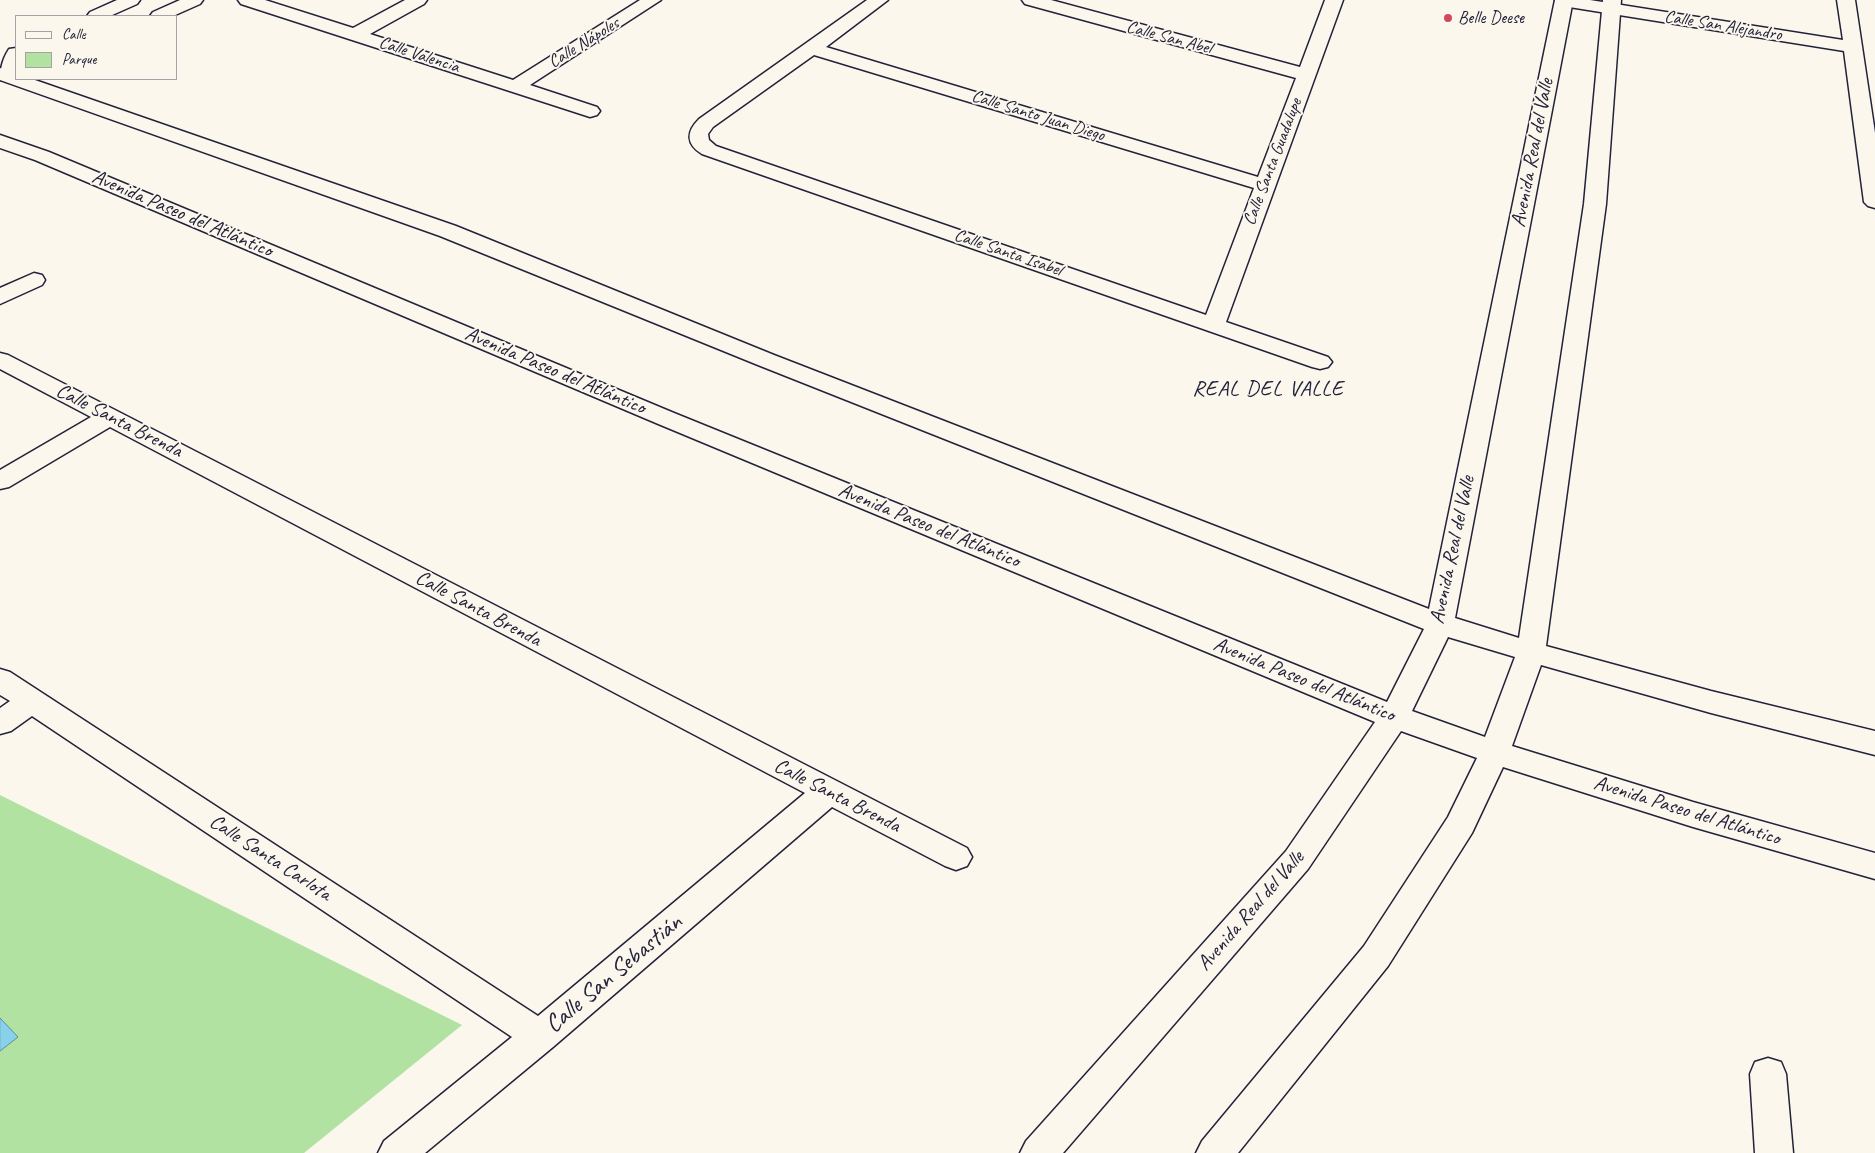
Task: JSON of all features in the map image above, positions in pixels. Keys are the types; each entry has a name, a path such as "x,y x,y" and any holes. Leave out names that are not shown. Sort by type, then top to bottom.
{"street":[{"path":"98,15 131,0"},
{"path":"161,15 194,0"},
{"name":"Calle Valencia","path":"247,0 590,110"},
{"path":"354,35 418,0"},
{"name":"Calle Nápoles","path":"515,87 652,0"},
{"path":"811,48 879,0"},
{"name":"Calle San Abel","path":"1031,0 1306,75"},
{"name":"Calle Santa Guadalupe","path":"1214,323 1334,0"},
{"path":"1846,0 1846,33 1868,95 1875,202"},
{"name":"Calle San Alejandro","path":"1563,1 1612,4 1846,33"},
{"name":"Avenida Real del Valle","path":"1039,1153 1297,860 1360,770 1394,717 1440,624 1563,1"},
{"path":"1215,1153 1376,956 1461,824 1494,753 1531,653 1595,204 1612,4"},
{"name":"Calle Santa Isabel","path":"811,48 706,122 698,130 697,136 699,141 709,150 1214,323 1320,362"},
{"name":"Calle Santo Juan Diego","path":"811,48 1264,185"},
{"path":"6,76 15,55"},
{"path":"17,80 448,231 766,360 1440,624 1531,653 1688,697 1875,743"},
{"name":"Avenida Paseo del Atlántico","path":"0,141 42,156 665,418 1394,717 1494,753 1875,866"},
{"path":"0,297 34,280"},
{"name":"Calle Santa Brenda","path":"0,360 956,857"},
{"path":"0,481 110,416"},
{"name":"Calle Santa Carlota","path":"0,680 540,1036"},
{"path":"0,723 32,701"},
{"name":"Calle San Sebastián","path":"397,1153 540,1036 828,792"},
{"path":"1768,1074 1774,1153"}],"green space":[{"path":"0,795 462,1025 304,1153 0,1153"}],"water":[{"path":"0,1018 18,1037 0,1051"}],"place":[{"name":"Belle Deese","path":"1448,18"}],"district":[{"name":"REAL DEL VALLE","path":"1268,389"}]}
